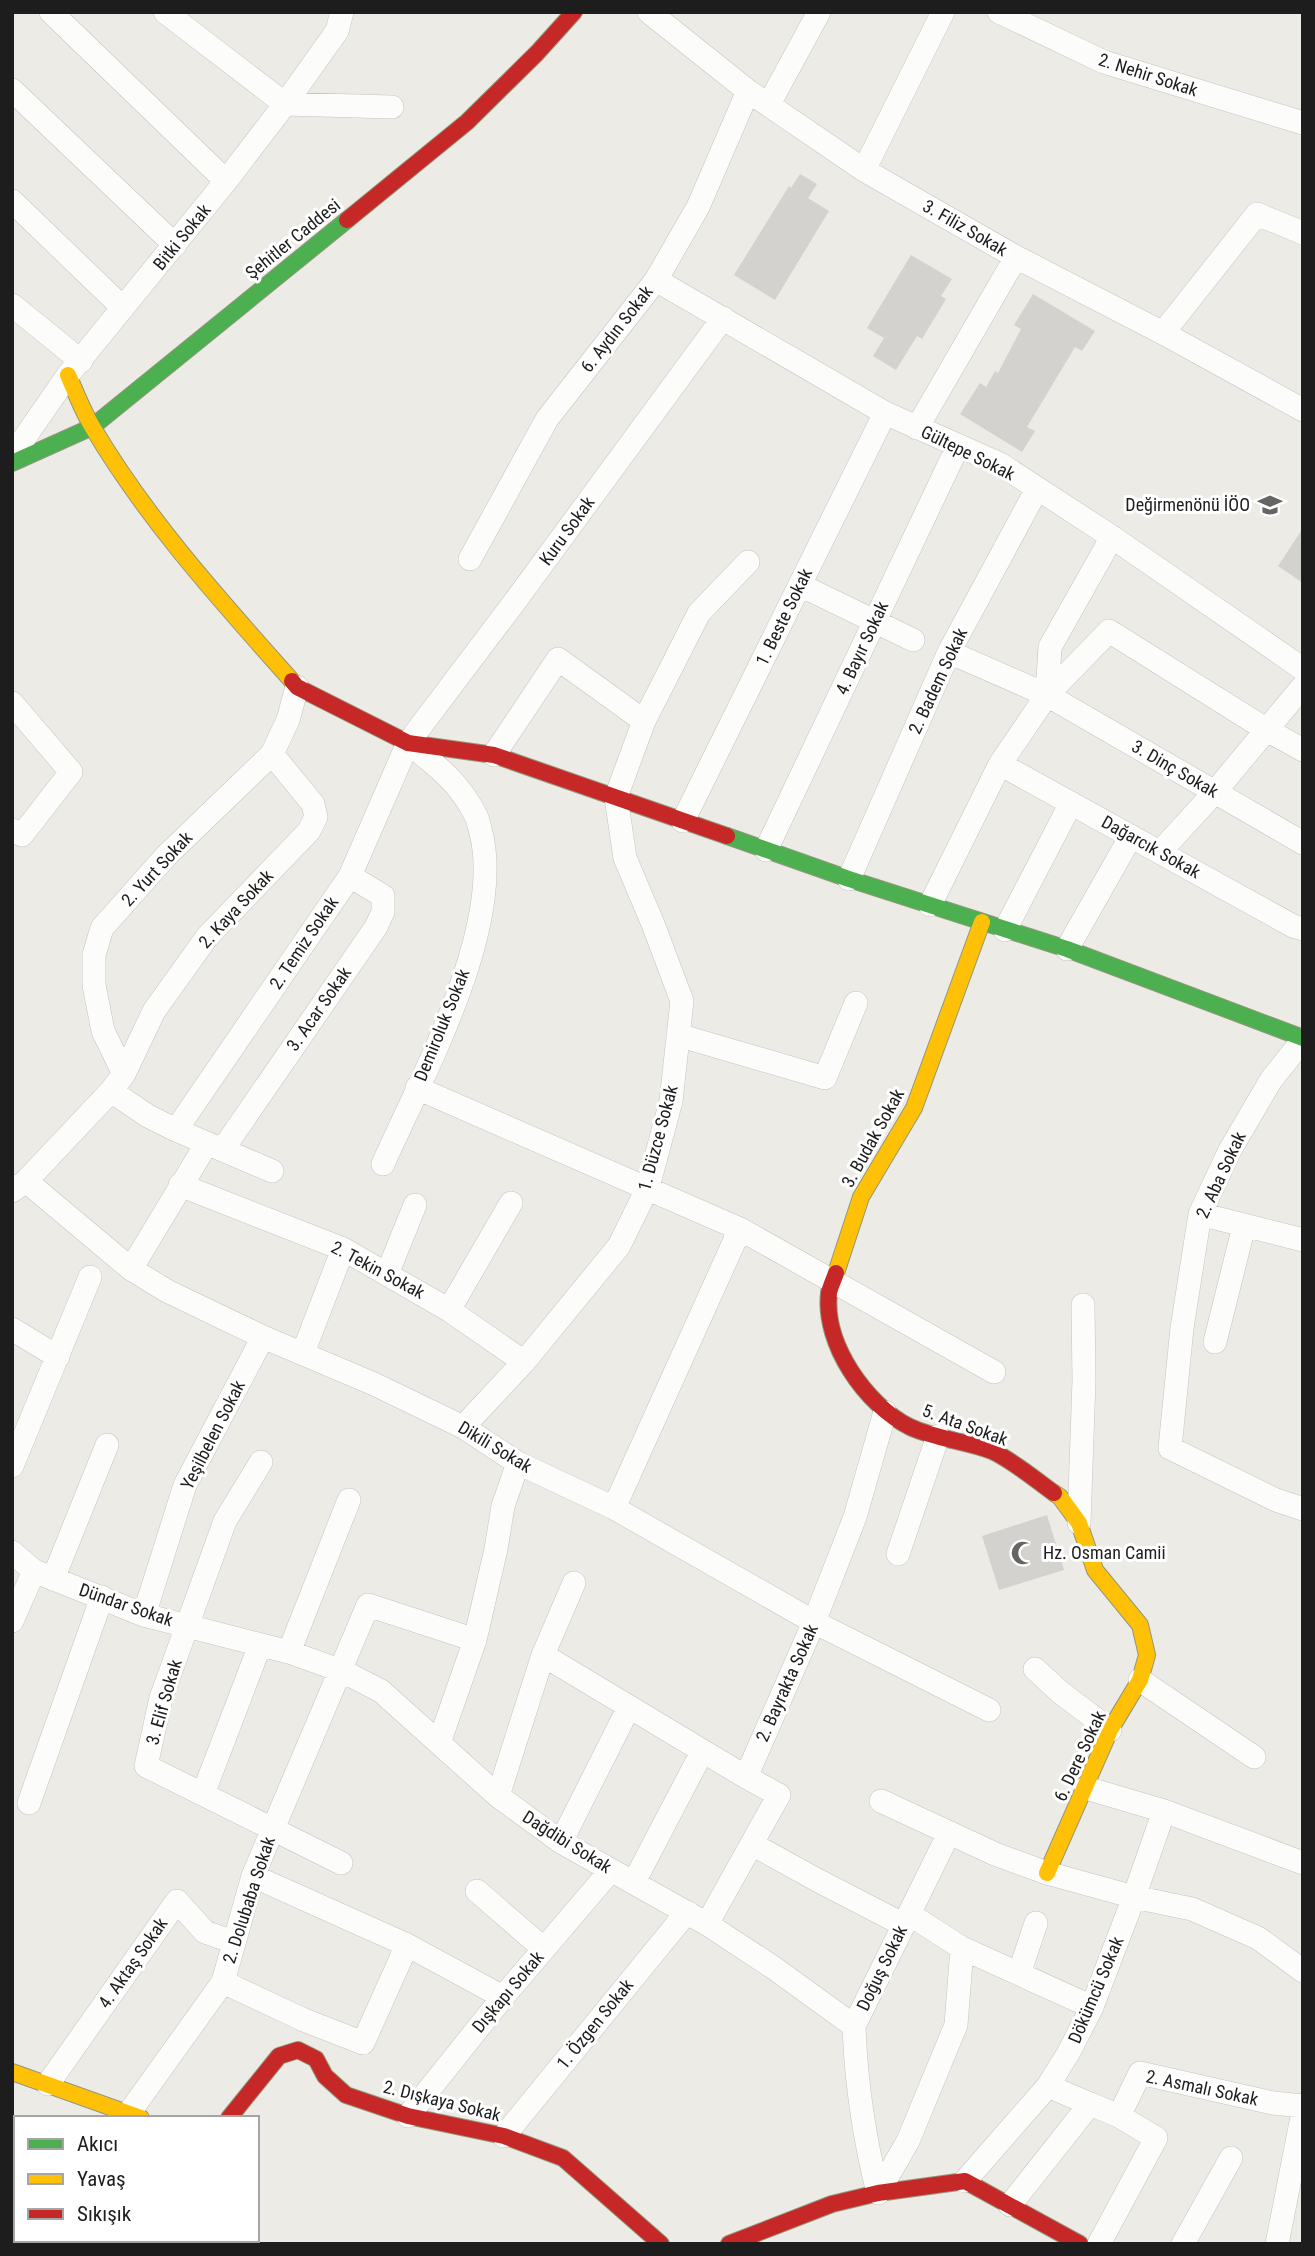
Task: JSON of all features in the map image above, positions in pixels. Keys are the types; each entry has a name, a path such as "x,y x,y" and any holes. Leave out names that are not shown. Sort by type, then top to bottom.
{"street":[{"path":"51,12 226,181"},
{"path":"165,12 285,104 392,107"},
{"name":"Bitki Sokak","path":"12,456 74,368 175,245 285,104 337,31 342,12"},
{"name":"Şehitler Caddesi","path":"12,463 92,427 467,122 574,12"},
{"name":"3. Filiz Sokak","path":"649,12 748,91 864,170 1016,257 1163,332 1303,410"},
{"path":"769,104 819,12"},
{"path":"864,170 943,12"},
{"name":"2. Nehir Sokak","path":"999,12 1104,62 1303,123"},
{"path":"12,90 175,245"},
{"name":"6. Aydın Sokak","path":"470,559 547,419 656,279 698,207 748,91"},
{"path":"12,201 123,308"},
{"path":"1163,332 1257,214 1303,233"},
{"path":"917,428 1016,257"},
{"name":"Gültepe Sokak","path":"656,279 884,413 1000,464 1303,668"},
{"path":"12,305 74,368 92,427 147,510 218,598 297,687 408,743 494,755 766,850 1067,949 1303,1039"},
{"name":"Kuru Sokak","path":"408,743 723,318"},
{"name":"1. Beste Sokak","path":"683,821 884,413"},
{"name":"4. Bayır Sokak","path":"766,850 958,446"},
{"name":"2. Badem Sokak","path":"849,878 949,652 1037,489"},
{"path":"1047,695 1050,647 1112,537"},
{"path":"616,797 644,722 699,613 748,562"},
{"path":"800,585 913,640"},
{"path":"930,905 1000,764 1047,695 1109,631 1303,750"},
{"name":"3. Dinç Sokak","path":"949,652 1047,695 1303,843"},
{"path":"494,755 558,659 644,722"},
{"path":"1160,852 1214,793 1303,686"},
{"name":"2. Yurt Sokak","path":"117,1083 94,985 94,955 102,928 167,855 272,754 288,720 297,687"},
{"path":"12,702 71,772 17,833"},
{"name":"2. Temiz Sokak","path":"176,1130 350,876 408,743"},
{"name":"Demiroluk Sokak","path":"383,1164 458,996 480,921 486,857 477,818 450,777 408,743"},
{"name":"2. Kaya Sokak","path":"117,1083 154,1011 207,937 309,831 316,817 313,804 272,754"},
{"name":"Dağarcık Sokak","path":"1000,764 1293,926 1303,929"},
{"name":"1. Düzce Sokak","path":"463,1427 524,1363 619,1246 648,1187 671,1101 682,1001 625,858 616,797"},
{"path":"1005,930 1071,803"},
{"path":"1067,949 1131,836"},
{"name":"3. Acar Sokak","path":"215,1146 380,920 383,896 350,876"},
{"name":"3. Budak Sokak","path":"831,1287 861,1197 914,1108 982,922"},
{"path":"678,1035 825,1078 856,1003"},
{"name":"2. Aba Sokak","path":"1303,1039 1271,1080 1230,1150 1200,1214 1182,1328 1170,1448 1276,1500 1303,1509"},
{"path":"19,1186 117,1083 148,1116 272,1171"},
{"path":"417,1088 740,1229 831,1287 994,1372"},
{"path":"131,1269 180,1185 215,1146"},
{"name":"2. Tekin Sokak","path":"180,1185 343,1249 449,1310 524,1363"},
{"name":"Dikili Sokak","path":"19,1186 131,1269 167,1291 463,1427 518,1463 614,1508 814,1622 989,1710"},
{"path":"449,1310 512,1203"},
{"path":"387,1274 415,1205"},
{"path":"1200,1214 1303,1240"},
{"path":"1215,1342 1244,1226"},
{"path":"614,1508 740,1229"},
{"path":"303,1353 343,1249"},
{"path":"14,1459 90,1277"},
{"name":"5. Ata Sokak","path":"831,1287 832,1329 845,1363 864,1390 885,1412 912,1428 994,1452 1060,1497 1079,1523 1095,1570 1140,1625 1147,1655"},
{"path":"1079,1523 1084,1380 1083,1305"},
{"path":"12,1329 58,1357"},
{"name":"Yeşilbelen Sokak","path":"144,1615 185,1485 263,1337"},
{"name":"2. Bayrakta Sokak","path":"746,1777 814,1622 855,1517 885,1412"},
{"path":"898,1554 938,1436"},
{"path":"12,1621 43,1575 107,1445"},
{"path":"188,1625 225,1521 261,1462"},
{"path":"439,1743 475,1640 503,1506 518,1463"},
{"path":"289,1652 349,1500"},
{"name":"Dündar Sokak","path":"12,1552 43,1575 144,1615 289,1652"},
{"path":"498,1796 543,1655 574,1583"},
{"path":"29,1803 102,1597"},
{"name":"2. Dolubaba Sokak","path":"135,2115 223,1982 253,1876 368,1605 475,1640"},
{"name":"3. Elif Sokak","path":"188,1625 161,1698 146,1766 341,1863"},
{"path":"203,1794 260,1644"},
{"name":"Dağdibi Sokak","path":"289,1652 342,1671 381,1691 498,1796 561,1842 707,1924 854,2026"},
{"path":"543,1655 702,1752 779,1795 707,1924"},
{"name":"6. Dere Sokak","path":"1047,1873 1110,1730 1140,1680 1147,1655"},
{"path":"1035,1669 1110,1730"},
{"path":"1140,1680 1254,1757"},
{"path":"561,1842 629,1707"},
{"path":"634,1882 702,1752"},
{"path":"1086,1788 1164,1811 1303,1863"},
{"path":"881,1801 995,1854 1047,1873 1134,1897 1192,1909 1258,1938 1303,1971"},
{"name":"Dökümcü Sokak","path":"965,2181 1048,2086 1092,2007 1164,1811"},
{"name":"Doğuş Sokak","path":"878,2193 864,2137 854,2026 949,1833"},
{"path":"752,1844 817,1880 1092,2007"},
{"name":"Dışkapı Sokak","path":"408,2116 503,1997 611,1870"},
{"path":"253,1876 407,1945 503,1997"},
{"path":"477,1891 544,1949"},
{"name":"4. Aktaş Sokak","path":"48,2084 177,1901 205,1932 233,1942"},
{"name":"1. Özgen Sokak","path":"504,2136 687,1912"},
{"path":"1019,1974 1037,1923"},
{"path":"223,1982 304,2020 363,2043 407,1945"},
{"path":"878,2193 908,2141 956,2025 962,1948"},
{"path":"231,2116 279,2056 298,2050 304,2020"},
{"name":"2. Dışkaya Sokak","path":"298,2050 316,2059 325,2076 346,2095 408,2116 504,2136 563,2158 661,2244"},
{"path":"12,2072 135,2115"},
{"name":"2. Asmalı Sokak","path":"1119,2116 1140,2073 1273,2103 1303,2106"},
{"path":"1048,2086 1119,2116 1156,2138 1100,2244"},
{"path":"1010,2205 1090,2104"},
{"path":"1277,2244 1303,2112"},
{"path":"1183,2244 1231,2158"},
{"path":"729,2244 832,2204 878,2193 965,2181 1080,2244"}],"building":[{"path":"800,174 817,184 808,198 829,211 775,300 734,275 789,186 791,188"},
{"path":"911,255 952,279 941,296 946,299 922,339 917,336 896,370 873,356 884,338 867,328"},
{"path":"1033,294 1095,331 1082,351 1075,347 1027,427 1035,431 1022,452 960,414 980,383 986,387 995,371 998,373 1021,329 1014,325"},
{"path":"1303,528 1303,583 1278,566"},
{"name":"Hz. Osman Camii","path":"1047,1515 1064,1570 999,1590 982,1536"}],"traffic: fast":[{"path":"12,463 92,427 347,220"},
{"path":"727,836 849,879 1067,949 1303,1038"}],"traffic: slow":[{"path":"68,375 89,422 137,496 161,528 292,681"},
{"path":"836,1273 861,1197 914,1108 982,922"},
{"path":"1047,1873 1110,1730 1140,1680 1147,1655 1140,1625 1095,1570 1079,1523 1054,1493"},
{"path":"12,2072 135,2116"}],"traffic: jam":[{"path":"347,220 467,122 574,12"},
{"path":"292,681 297,687 408,743 494,755 727,836"},
{"path":"836,1273 829,1293 833,1332 851,1371 878,1404 910,1427 1000,1455 1054,1493"},
{"path":"231,2116 279,2056 298,2050 316,2059 325,2076 346,2095 408,2116 504,2136 563,2158 661,2244"},
{"path":"729,2244 832,2204 878,2193 965,2181 1080,2244"}],"place":[{"name":"Değirmenönü İÖO","path":"1270,505"},
{"name":"Hz. Osman Camii","path":"1023,1553"}]}
